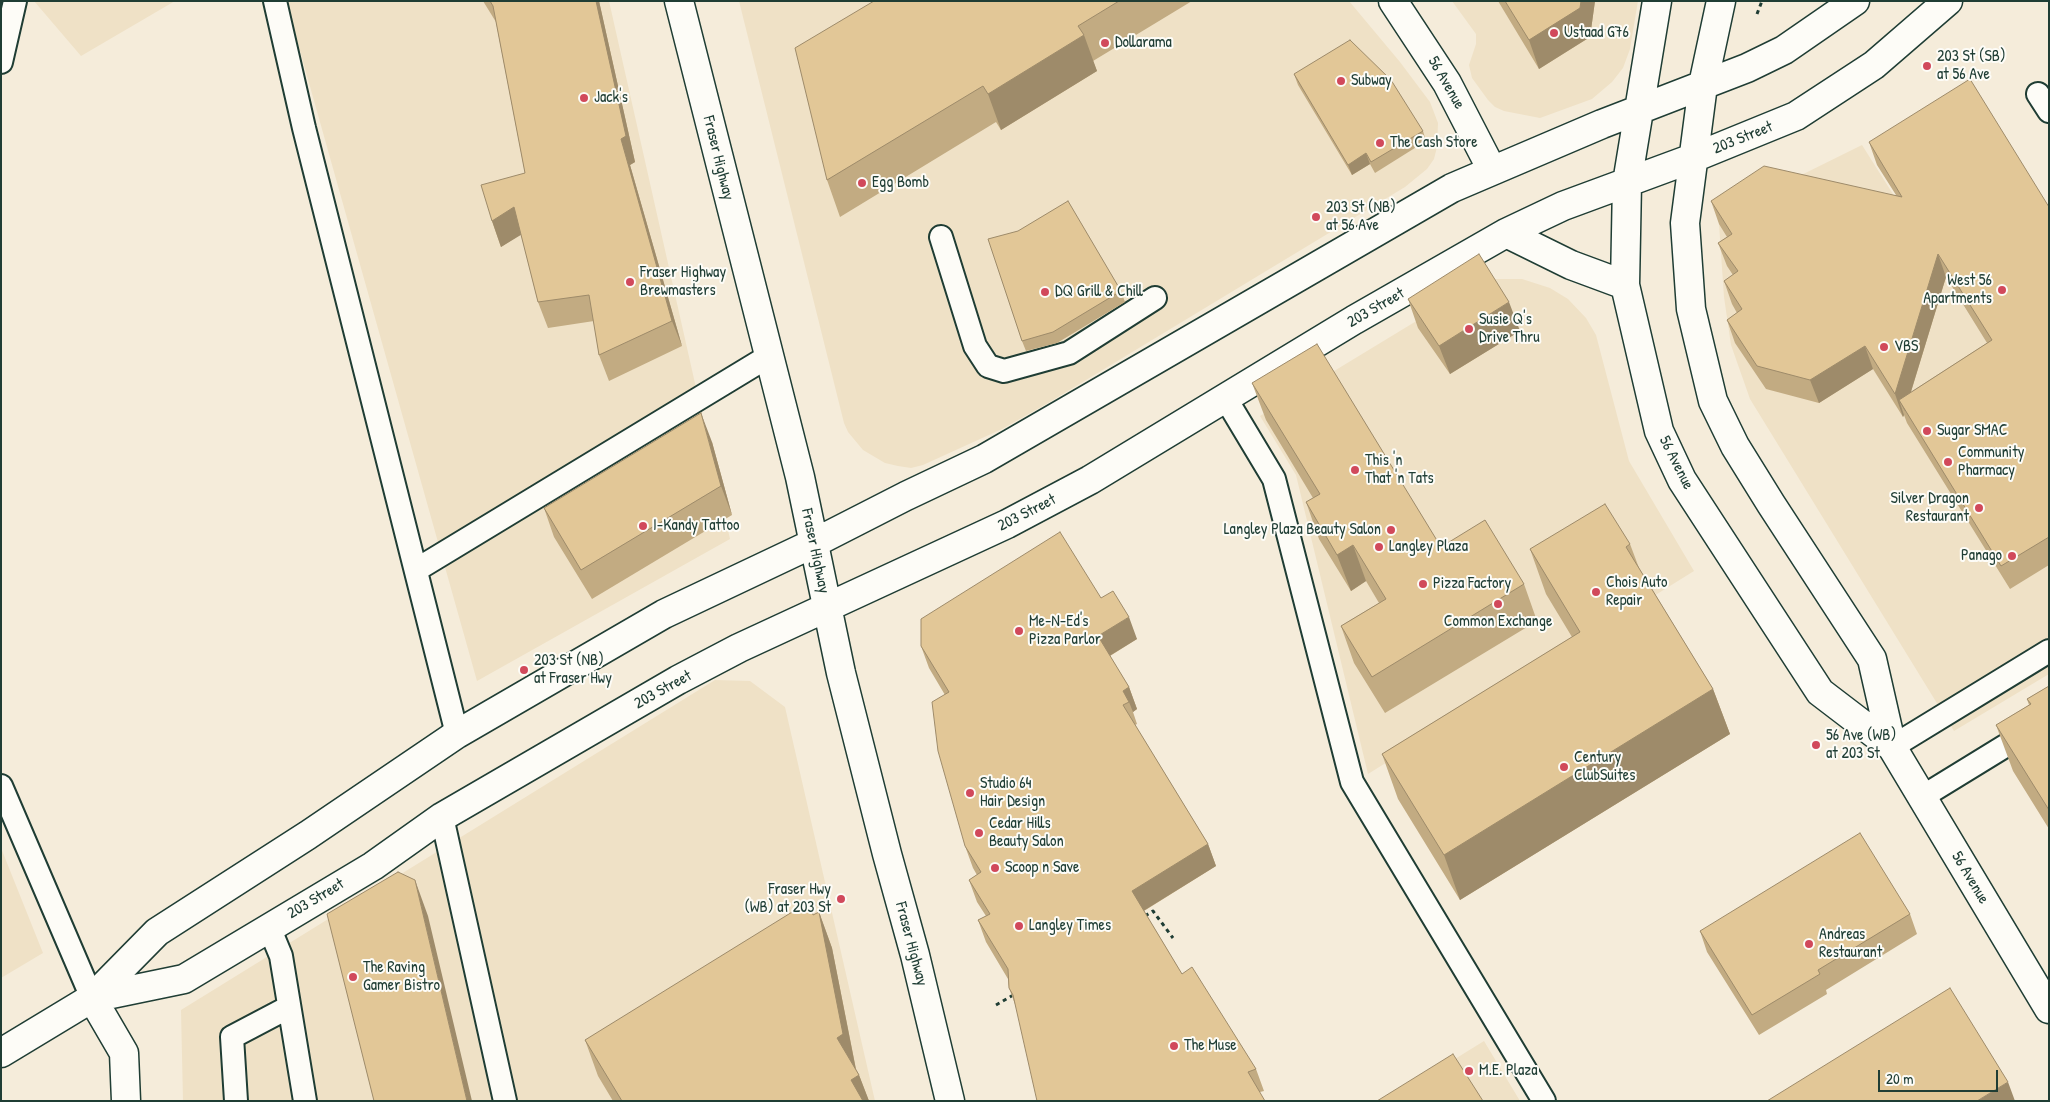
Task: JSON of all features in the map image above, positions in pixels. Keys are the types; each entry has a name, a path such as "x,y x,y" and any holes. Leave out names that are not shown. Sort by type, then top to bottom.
{"main road":[{"name":"Fraser Highway","path":"679,1 800,477 840,666 887,854 915,955 950,1101"},
{"name":"56 Avenue","path":"1393,1 1447,83 1492,170"},
{"name":"56 Avenue","path":"1657,1 1627,183 1625,285 1659,431 1682,480 1820,692 1892,747"},
{"name":"56 Avenue","path":"1721,1 1703,86 1692,158 1685,223 1691,309 1713,401 1735,446 1872,659 1892,747 2049,1009"},
{"name":"203 Street","path":"1,1053 92,998 157,932 308,835 457,734 664,614 814,543 884,506 984,460 1443,193 1492,170 1602,124 1747,68 1784,50 1855,1"},
{"name":"203 Street","path":"92,998 184,979 373,866 442,817 678,680 739,648 1007,524 1090,480 1354,320 1506,233 1563,206 1692,158 1796,116 1874,65 1948,1"},
{"path":"1506,233 1571,265 1625,285"},
{"path":"92,998 124,1053 126,1101"}],"lane":[{"path":"1,62 14,1"},
{"path":"275,1 304,128 457,734"},
{"path":"941,237 975,346 988,366 1004,371 1069,353 1155,298"},
{"path":"416,570 769,356"},
{"path":"1226,399 1274,479 1352,782 1544,1101"},
{"path":"1892,747 2049,650"},
{"path":"1922,797 2049,719"},
{"path":"1,786 92,998"},
{"path":"442,817 505,1101"},
{"path":"269,927 281,956 305,1101"},
{"path":"236,1101 232,1037 290,1007"}],"path":[{"path":"1757,14 1762,1"},
{"path":"1137,921 1153,911 1173,938"},
{"path":"996,1005 1021,990"}],"shaded area":[{"path":"34,1 175,1 81,56"},
{"path":"286,1 609,1 730,539 477,681"},
{"path":"739,1 1349,1 1400,62 1430,102 1438,123 1437,147 1434,159 1427,169 1405,187 1048,403 1002,429 923,465 911,468 898,466 885,463 863,450 848,432 844,423"},
{"path":"1452,1 1638,1 1630,49 1623,68 1612,82 1592,99 1540,118 1504,111 1495,107 1488,100 1472,78 1469,65 1476,44 1476,34"},
{"path":"1862,145 2049,441 2049,674 1954,731 1750,399 1731,345 1724,297 1719,224 1773,189"},
{"name":"Langley Plaza","path":"1494,279 1522,279 1550,288 1568,299 1586,318 1596,335 1629,461 1694,571 1368,774 1296,475 1260,416 1479,283"},
{"path":"715,680 750,681 785,707 875,1101 183,1101 181,1010"},
{"path":"1,848 43,953 1,978"},
{"name":"M.E. Plaza","path":"1484,1041 1520,1101 1387,1101"}],"building":[{"path":"490,1 596,1 626,136 621,139 672,321 599,355 589,295 538,302 514,207 492,221 481,185 525,173 493,6"},
{"path":"874,1 1119,1 1078,26 1084,35 988,94 983,86 827,180 795,48"},
{"path":"1505,1 1581,1 1580,8 1529,40"},
{"path":"1350,40 1391,80 1423,131 1371,162 1366,153 1348,165 1294,74"},
{"path":"1970,79 2049,207 2049,537 2001,566 1899,400 1992,340 1938,254 1895,394 1865,346 1810,380 1757,366 1727,320 1742,309 1724,281 1738,271 1718,243 1732,234 1711,201 1764,166 1902,197 1869,142"},
{"path":"1068,201 1121,291 1053,332 1022,341 988,239 1018,231"},
{"path":"1479,254 1509,302 1439,346 1408,299"},
{"name":"Langley Plaza","path":"1317,344 1441,547 1485,520 1524,584 1372,677 1341,626 1386,599 1353,545 1337,555 1306,502 1320,494 1252,383"},
{"path":"701,413 721,486 581,570 544,508"},
{"path":"1605,504 1630,544 1626,547 1713,689 1444,855 1382,754 1580,632 1530,549"},
{"path":"1060,532 1101,598 1113,591 1129,617 1098,636 1129,687 1123,691 1129,702 1123,705 1208,844 1132,891 1182,974 1192,967 1256,1069 1248,1072 1265,1101 1037,1101 1013,995 1009,988 1008,969 978,920 990,914 969,880 981,872 965,846 938,751 932,702 949,692 921,646 921,619"},
{"path":"2049,686 2049,810 1996,725 2031,704 2027,699"},
{"name":"Andreas Restaurant","path":"1860,833 1910,914 1818,970 1820,974 1752,1015 1700,931"},
{"path":"398,872 415,880 467,1101 374,1101 327,914"},
{"path":"810,901 813,915 819,912 843,1034 837,1038 859,1075 851,1080 863,1101 622,1101 585,1040"},
{"path":"1950,988 2008,1082 1977,1101 1767,1101"},
{"path":"1453,1054 1483,1101 1377,1101"}],"place":[{"name":"Ustaad G76","path":"1554,33"},
{"name":"Dollarama","path":"1105,43"},
{"name":"203 St (SB) at 56 Ave","path":"1927,66"},
{"name":"Subway","path":"1341,81"},
{"name":"Jack's","path":"584,98"},
{"name":"The Cash Store","path":"1380,143"},
{"name":"Egg Bomb","path":"862,183"},
{"name":"203 St (NB) at 56 Ave","path":"1316,217"},
{"name":"Fraser Highway Brewmasters","path":"630,282"},
{"name":"West 56 Apartments","path":"2002,290"},
{"name":"DQ Grill & Chill","path":"1045,292"},
{"name":"Susie Q's Drive Thru","path":"1469,329"},
{"name":"VBS","path":"1884,347"},
{"name":"Sugar SMAC","path":"1927,431"},
{"name":"Community Pharmacy","path":"1948,462"},
{"name":"This 'n That 'n Tats","path":"1355,470"},
{"name":"Silver Dragon Restaurant","path":"1979,508"},
{"name":"I-Kandy Tattoo","path":"643,526"},
{"name":"Langley Plaza Beauty Salon","path":"1391,530"},
{"name":"Langley Plaza","path":"1379,547"},
{"name":"Panago","path":"2012,556"},
{"name":"Pizza Factory","path":"1423,584"},
{"name":"Chois Auto Repair","path":"1596,592"},
{"name":"Common Exchange","path":"1498,604"},
{"name":"Me-N-Ed's Pizza Parlor","path":"1019,631"},
{"name":"203 St (NB) at Fraser Hwy","path":"524,670"},
{"name":"56 Ave (WB) at 203 St","path":"1816,745"},
{"name":"Century ClubSuites","path":"1564,767"},
{"name":"Studio 64 Hair Design","path":"970,793"},
{"name":"Cedar Hills Beauty Salon","path":"979,833"},
{"name":"Scoop n Save","path":"995,868"},
{"name":"Fraser Hwy (WB) at 203 St","path":"841,899"},
{"name":"Langley Times","path":"1019,926"},
{"name":"Andreas Restaurant","path":"1809,944"},
{"name":"The Raving Gamer Bistro","path":"353,977"},
{"name":"The Muse","path":"1174,1046"},
{"name":"M.E. Plaza","path":"1469,1071"}]}
